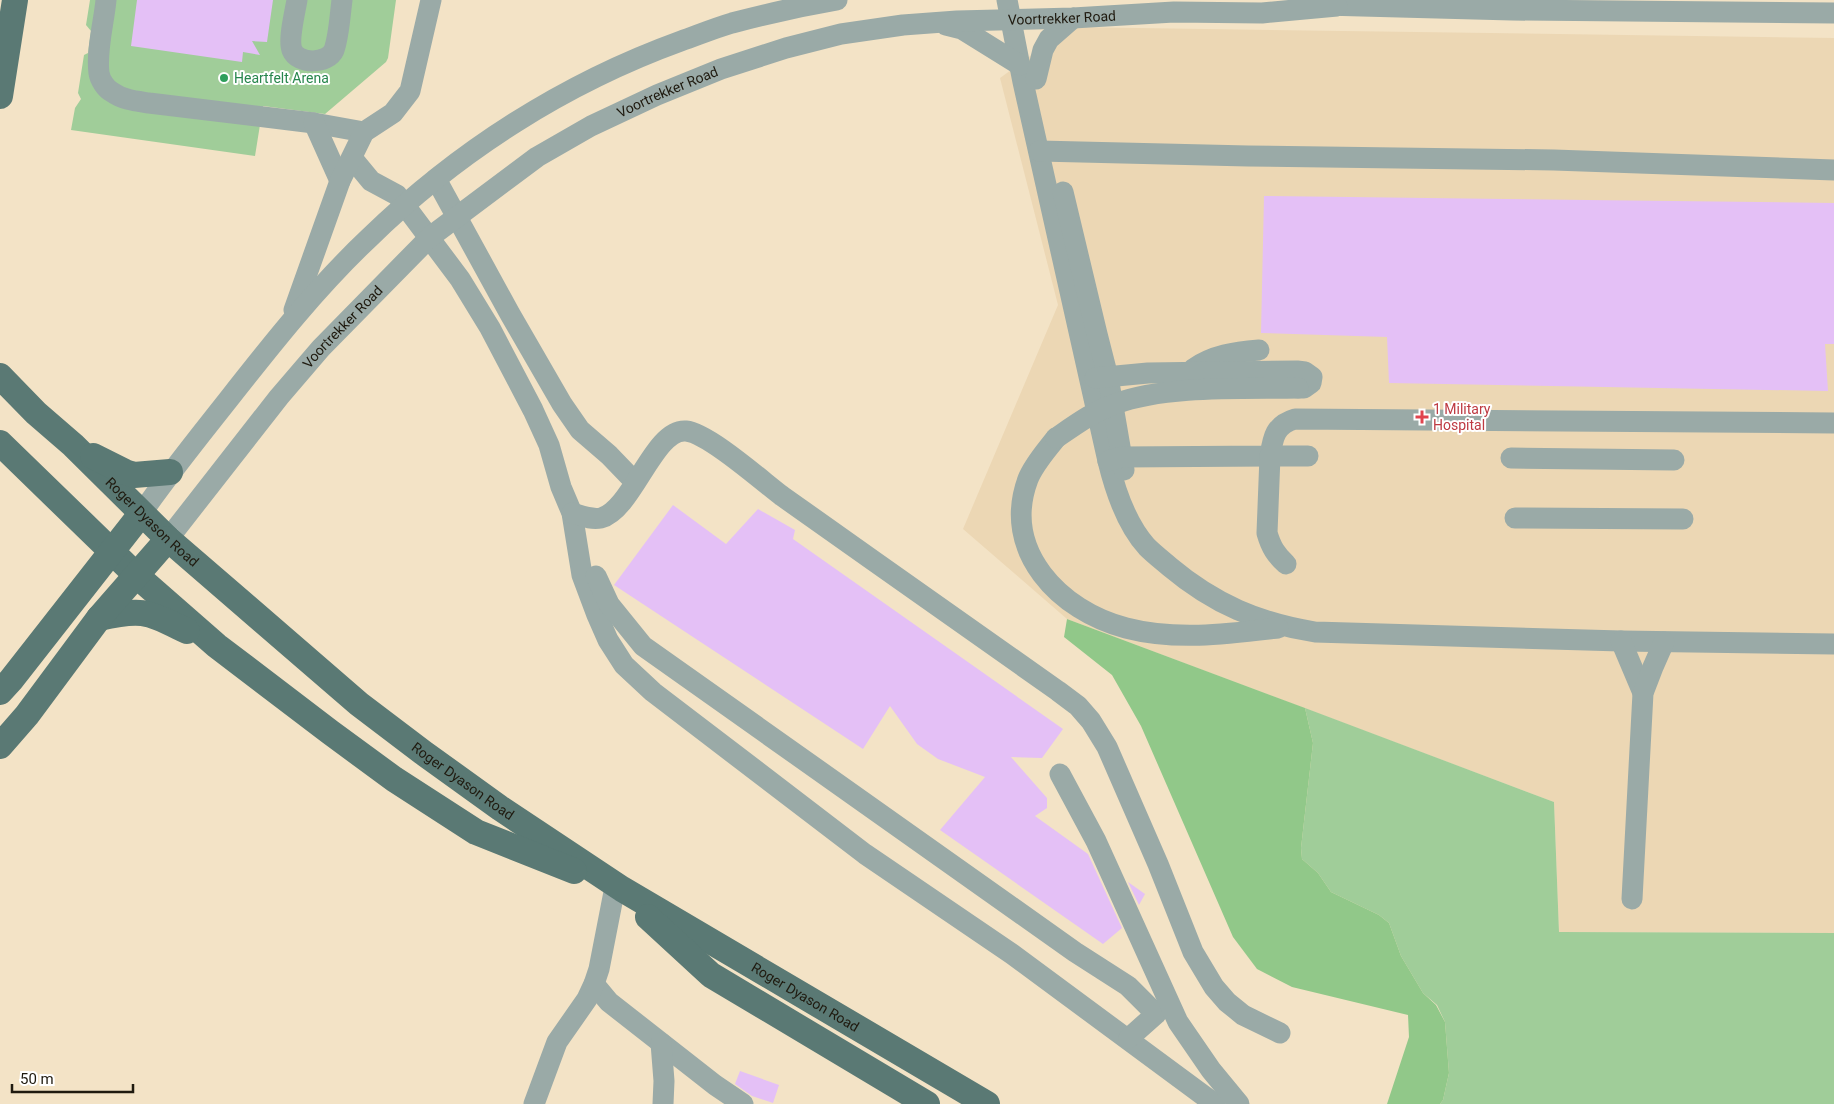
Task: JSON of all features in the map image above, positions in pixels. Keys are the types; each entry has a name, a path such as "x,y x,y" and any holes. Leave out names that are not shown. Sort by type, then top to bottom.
{"main road":[{"path":"0,96 15,0"},
{"name":"Roger Dyason Road","path":"0,376 168,539 359,704 500,808 622,889 987,1104"},
{"name":"Roger Dyason Road","path":"0,443 111,552 217,646 394,779 476,832 615,887 711,975 927,1104"},
{"path":"73,445 134,475 170,472"},
{"path":"0,692 141,514"},
{"path":"0,746 27,715 99,618 168,539"},
{"path":"99,618 125,612 146,613 164,619 217,646"}],"street":[{"path":"106,0 99,74 110,92 125,99 149,103 314,123 364,132"},
{"path":"297,0 292,49 296,56 306,60 324,60 334,50 342,0"},
{"path":"288,326 307,279 340,182 364,132 393,113 410,91 430,0"},
{"path":"141,514 170,472 288,326 368,238 436,179 481,144 580,84 653,51 730,23 837,0"},
{"name":"Voortrekker Road","path":"1274,0 1337,6 1834,13"},
{"name":"Voortrekker Road","path":"168,539 321,348 430,238 537,157 591,126 675,87 721,69 786,48 841,34 938,22 1016,9 1073,18 1174,12 1262,13 1337,6"},
{"path":"1016,9 1020,65 1046,151 1099,378 1115,459 1116,489 1132,524 1146,546 1204,593 1227,606 1258,619 1285,627 1315,632 1664,642 1834,644"},
{"path":"1016,9 1036,79 1046,151"},
{"path":"1036,79 1043,50 1049,38 1073,18"},
{"path":"938,22 962,29 1020,65"},
{"path":"314,123 340,182"},
{"path":"1046,151 1554,160 1834,170"},
{"path":"352,158 370,181 397,195 460,279 485,319 533,410 549,445 561,488 581,516 598,581 609,604 643,646 1075,952 1114,975 1144,1000 1156,1014 1178,1022"},
{"path":"436,179 562,404 580,430 609,455 635,482"},
{"path":"1188,372 1212,358 1259,350"},
{"path":"1099,378 1148,373 1188,372 1297,371 1310,374 1312,380 1304,388 1179,392 1128,400 1100,411 1056,438 1040,458 1029,478 1022,501 1021,520 1031,557 1042,576 1056,590 1098,617 1125,628 1174,635 1206,635 1285,627"},
{"path":"1286,564 1277,556 1270,545 1267,533 1270,456 1275,435 1279,428 1295,419 1834,423"},
{"path":"581,516 609,514 616,509 670,436 677,432 685,431 696,434 710,441 781,495 1078,706 1091,720 1107,747 1158,864 1192,952 1214,987 1227,1002 1243,1015 1280,1033"},
{"path":"1115,459 1308,456"},
{"path":"1512,458 1674,460"},
{"path":"581,516 582,575 597,615 608,640 624,665 653,692 865,854 1012,954 1080,1005 1129,1038 1215,1104"},
{"path":"1515,518 1683,519"},
{"path":"1621,641 1643,693"},
{"path":"1632,898 1643,693 1664,642"},
{"path":"624,665 643,646"},
{"path":"1060,774 1096,841 1178,1022 1211,1070 1239,1104"},
{"path":"534,1104 557,1042 588,998 594,984 599,969 615,887"},
{"path":"594,984 609,1002 742,1104"},
{"path":"1129,1038 1156,1014"},
{"path":"661,1043 664,1081 663,1104"}],"shaded area":[{"name":"1 Military Hospital","path":"1070,27 1834,38 1834,933 1559,932 1554,802 1067,619 963,529 1058,305 1000,78"}],"green space":[{"name":"Heartfelt Arena","path":"90,0 396,0 386,62 325,114 263,106 255,156 71,130 75,108 81,99 78,93 84,55 88,53 91,31 86,25"},
{"path":"1067,619 1305,708 1313,743 1301,848 1302,859 1318,873 1331,892 1379,915 1389,923 1401,956 1423,993 1436,1005 1445,1022 1449,1073 1443,1100 1440,1104 1387,1104 1409,1037 1408,1015 1292,987 1257,969 1233,937 1141,726 1112,675 1064,637"},
{"path":"1305,708 1554,802 1559,932 1834,933 1834,1104 1440,1104 1443,1100 1449,1073 1445,1022 1437,1005 1423,993 1401,956 1389,923 1379,915 1331,892 1318,873 1302,859 1301,848 1313,743"}],"building":[{"path":"137,0 273,0 267,42 252,41 260,55 243,52 242,62 131,46"},
{"name":"1 Military Hospital","path":"1264,196 1834,203 1834,344 1825,344 1828,391 1389,383 1387,337 1261,333"},
{"path":"673,505 726,544 758,509 795,530 793,539 1063,729 1042,758 1011,757 1047,798 1047,808 1035,816 1088,854 1122,928 1103,944 940,830 985,777 938,759 917,744 890,706 863,749 614,585"},
{"path":"1128,882 1145,894 1139,905"},
{"path":"740,1071 779,1085 773,1103 752,1096 735,1084"}],"place":[{"name":"Heartfelt Arena","path":"224,78"},
{"name":"1 Military Hospital","path":"1422,417"}]}
